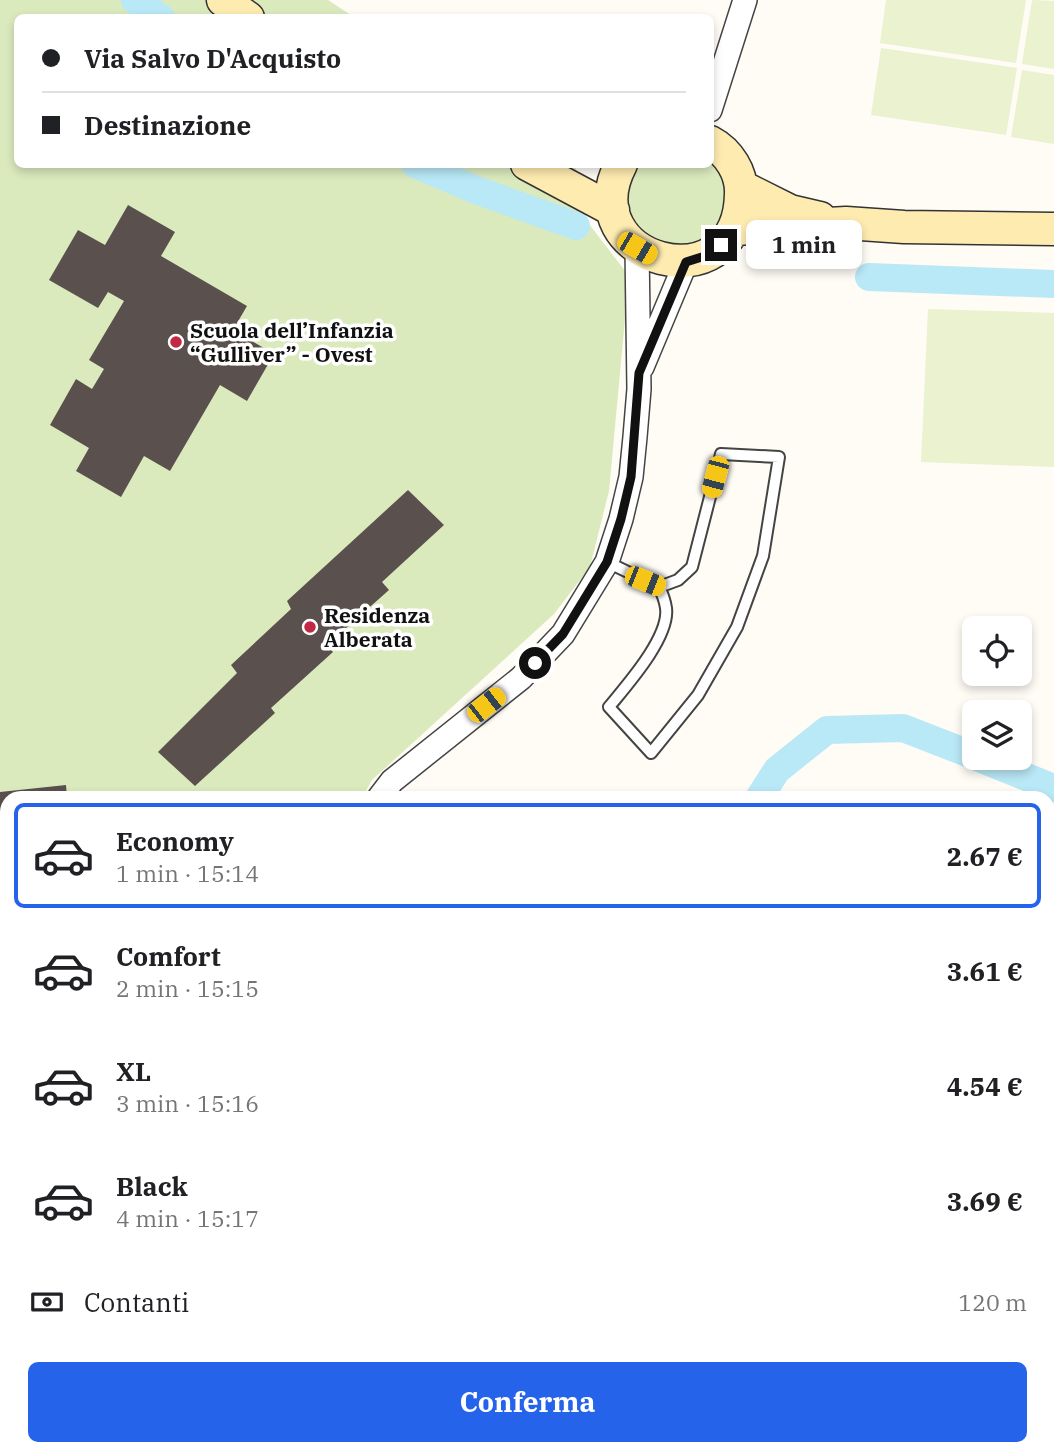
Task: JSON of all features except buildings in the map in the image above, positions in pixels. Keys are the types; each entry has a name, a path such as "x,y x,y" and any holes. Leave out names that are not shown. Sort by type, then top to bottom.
{"street":[{"path":"223,0 242,14"},
{"path":"714,97 745,0"},
{"path":"620,168 613,188 613,210 626,238 652,257 668,262 686,262 705,256 721,245 734,229 741,209 742,187 737,170 727,155 714,145"},
{"path":"534,168 613,210"},
{"path":"742,187 790,211 846,223"},
{"path":"734,229 846,223 1054,229"},
{"path":"384,791 392,781 521,678 563,634 607,562 631,477 639,373 637,248"},
{"path":"639,373 686,262"}],"lane":[{"path":"607,562 659,587 667,610 662,632 641,666 609,707 651,753 698,695 737,627 764,556 779,457 721,454 692,567 678,580 659,587"}],"green space":[{"path":"0,0 328,0 349,14 14,14 14,168 576,168 569,198 629,276 609,491 590,567 554,614 372,780 366,791 0,791"},
{"path":"886,0 1026,0 1016,63 880,43"},
{"path":"1032,0 1054,1 1054,69 1022,64"},
{"path":"881,48 1017,68 1006,135 871,115"},
{"path":"1022,70 1054,75 1054,144 1011,137"},
{"path":"714,154 727,169 725,223 698,246 647,241 625,214 631,168 714,168"},
{"path":"928,309 1054,313 1054,467 921,462"}],"waterway":[{"path":"135,0 155,14"},
{"path":"424,168 476,190 576,226"},
{"path":"869,277 1054,284"},
{"path":"764,791 777,770 827,730 903,728 962,751"},
{"path":"1009,770 1054,788"}],"place":[{"name":"Scuola dell’Infanzia “Gulliver” - Ovest","path":"176,342"},
{"name":"Residenza Alberata","path":"310,627"}],"route":[{"path":"535,663 563,634 607,562 631,477 639,373 686,262 705,256 721,245"}]}
